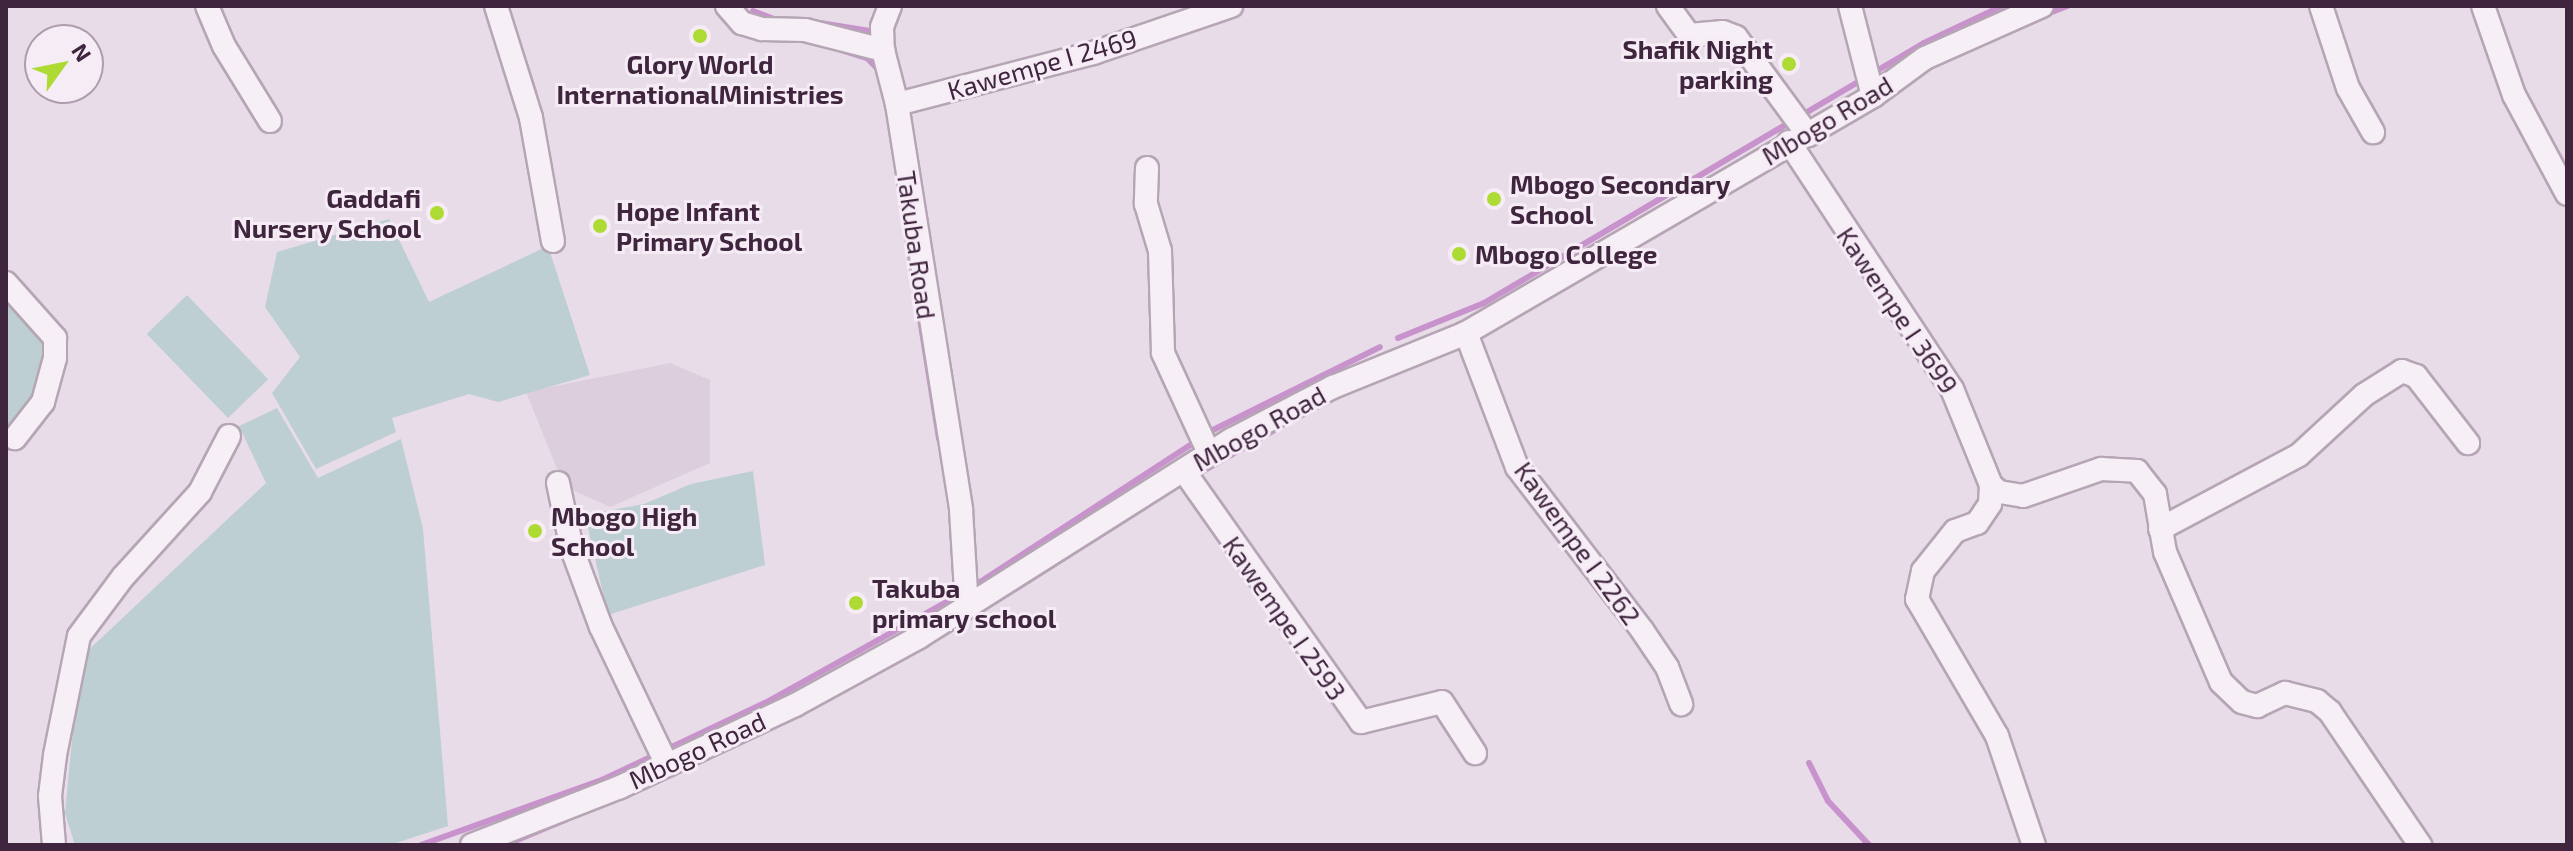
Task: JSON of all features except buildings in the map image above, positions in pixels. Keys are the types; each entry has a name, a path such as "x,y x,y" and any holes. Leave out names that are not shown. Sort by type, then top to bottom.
{"street":[{"path":"207,6 224,46 270,121"},
{"path":"496,6 531,118 553,241"},
{"path":"727,6 742,23 762,29 805,30 883,50 882,27 890,6"},
{"name":"Kawempe I 2469","path":"897,104 1093,53 1231,6"},
{"name":"Kawempe I 3699","path":"1668,6 1689,35 1723,32 1736,37 1952,389 1991,485"},
{"path":"1850,6 1873,96"},
{"name":"Mbogo Road","path":"472,845 667,765 795,705 967,607 1210,455 1333,387 1466,333 1873,96 1925,58 2042,6"},
{"path":"2321,6 2348,88 2373,132"},
{"path":"2483,6 2514,95 2567,194"},
{"name":"Takuba Road","path":"883,50 897,104 961,510 967,607"},
{"path":"1147,168 1146,204 1160,251 1163,353 1210,455"},
{"path":"6,283 55,338 55,358 43,402 15,438"},
{"name":"Kawempe I 2262","path":"1466,333 1517,467 1642,630 1667,667 1681,704"},
{"path":"2160,529 2299,455 2364,395 2402,371 2416,376 2468,443"},
{"path":"54,845 50,796 79,636 123,577 200,492 229,436"},
{"path":"1991,485 1999,492 2023,496 2101,469 2137,471 2155,494 2160,529 2207,658 2221,682 2242,702 2257,706 2285,693 2317,701 2330,712 2420,845"},
{"name":"Kawempe I 2593","path":"1184,471 1361,722 1442,702 1475,753"},
{"path":"558,483 572,549 601,627 667,765"},
{"path":"1991,485 1990,504 1977,523 1955,531 1923,571 1917,599 1997,736 2034,845"}],"shaded area":[{"path":"389,219 429,302 548,246 590,375 498,402 469,394 392,418 396,432 316,469 272,393 300,357 265,307 277,252"},
{"path":"187,295 268,379 228,418 147,334"},
{"path":"15,302 51,338 41,396 11,430 6,427 6,308"},
{"path":"670,363 710,380 710,463 610,507 564,486 526,392"},
{"path":"277,408 318,478 401,439 423,529 448,826 390,845 75,845 65,813 80,658 266,483 239,426"},
{"path":"753,471 765,565 608,615 585,515 644,504 691,484"}],"waterway":[{"path":"1398,338 1484,303 1924,43 2002,6"},
{"path":"2044,15 2067,6"},
{"path":"753,11 777,20"},
{"path":"820,23 876,32"},
{"path":"844,51 867,58 879,70"},
{"path":"524,61 534,92"},
{"path":"902,205 939,439"},
{"path":"971,588 1215,429 1380,347"},
{"path":"1198,474 1278,428"},
{"path":"958,625 1148,505"},
{"path":"421,845 602,780 765,703 961,594"},
{"path":"1809,763 1828,801 1869,845"},
{"path":"510,843 565,820"}],"place":[{"name":"Glory World InternationalMinistries","path":"700,36"},
{"name":"Shafik Night parking","path":"1789,64"},
{"name":"Mbogo Secondary School","path":"1494,199"},
{"name":"Gaddafi Nursery School","path":"437,213"},
{"name":"Hope Infant Primary School","path":"600,226"},
{"name":"Mbogo College","path":"1459,254"},
{"name":"Mbogo High School","path":"535,531"},
{"name":"Takuba primary school","path":"856,603"}]}
